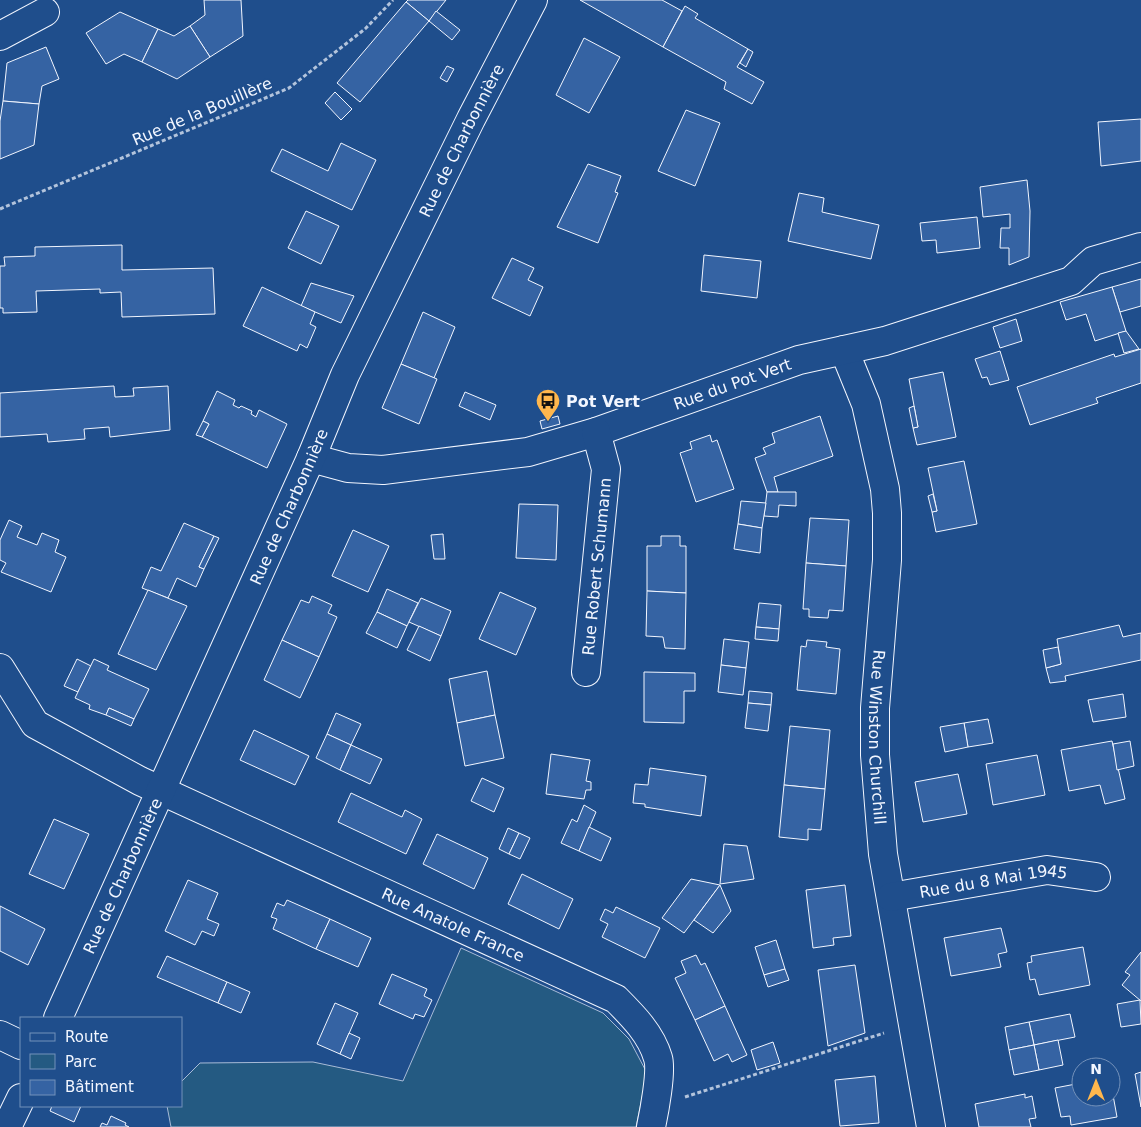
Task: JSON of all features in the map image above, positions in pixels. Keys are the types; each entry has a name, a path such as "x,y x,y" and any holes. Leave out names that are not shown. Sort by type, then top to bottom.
{"street":[{"name":"Rue de Charbonnière","path":"58,1017 311,458 345,375 471,119 533,0"},
{"path":"0,36 50,4"},
{"name":"Rue du Pot Vert","path":"311,458 348,468 383,470 528,452 596,432 799,360 885,341 1071,281 1093,261 1141,247"},
{"name":"Rue Winston Churchill","path":"844,350 866,404 884,489 887,513 887,560 875,708 875,755 883,854 931,1127"},
{"name":"Rue Robert Schumann","path":"586,672 606,469 596,432"},
{"name":"Rue Anatole France","path":"0,668 35,724 161,790 616,998 641,1024 659,1059 653,1117"},
{"name":"Rue du 8 Mai 1945","path":"891,897 1047,870 1096,877"},
{"path":"0,1035 20,1045"},
{"path":"8,1127 20,1100"}],"path":[{"name":"Rue de la Bouillère","path":"0,210 289,88 365,29 392,0"},
{"path":"653,1117 892,1030"}],"green space":[{"path":"461,948 603,1013 629,1039 647,1073 636,1127 171,1127 167,1107 182,1107 182,1081 200,1063 313,1062 403,1081"}],"building":[{"path":"204,0 241,0 243,36 210,57 190,26 205,15"},
{"path":"408,0 446,0 429,21 406,2"},
{"path":"580,0 662,0 682,11 663,47"},
{"path":"406,2 429,21 360,102 337,83"},
{"path":"685,6 698,14 695,18 748,49 737,67 764,82 752,104 724,89 726,82 663,47"},
{"path":"436,11 460,30 452,40 429,21"},
{"path":"120,12 158,29 142,62 124,54 106,64 86,33"},
{"path":"190,26 210,57 177,79 142,62 158,29 174,36"},
{"path":"584,38 620,57 589,113 556,95"},
{"path":"46,47 59,79 42,86 39,104 3,101 7,63"},
{"path":"748,49 753,52 746,67 740,63"},
{"path":"447,66 454,69 447,82 440,78"},
{"path":"335,92 352,109 341,120 325,103"},
{"path":"3,101 39,104 34,145 0,159 0,121"},
{"path":"686,110 720,123 695,186 658,171"},
{"path":"1141,119 1141,161 1101,166 1098,122"},
{"path":"341,143 376,160 352,210 271,171 282,149 328,171"},
{"path":"588,164 621,176 615,192 618,193 598,243 557,227"},
{"path":"1027,180 1030,211 1029,257 1009,265 1009,248 1000,248 1001,228 1010,228 1010,214 983,217 980,187"},
{"path":"799,193 824,198 822,212 879,225 871,259 788,241"},
{"path":"306,211 339,226 321,264 288,248"},
{"path":"977,217 980,248 937,253 936,240 922,241 920,223"},
{"path":"122,245 122,270 213,268 215,314 122,317 121,292 100,293 100,289 36,291 37,312 3,313 3,308 0,308 0,266 5,266 4,257 35,256 35,247"},
{"path":"704,255 761,261 757,298 701,291"},
{"path":"512,258 534,268 528,280 543,287 530,316 492,298"},
{"path":"1141,279 1141,306 1120,312 1112,287"},
{"path":"311,283 354,296 341,323 301,306"},
{"path":"262,287 315,312 310,324 316,327 307,348 300,344 297,351 243,326"},
{"path":"1112,287 1126,331 1095,341 1086,314 1066,320 1060,302"},
{"path":"423,312 455,327 434,378 401,364"},
{"path":"1016,319 1022,341 1000,348 993,327"},
{"path":"1126,331 1139,349 1124,353 1118,333"},
{"path":"1141,349 1141,383 1096,398 1098,403 1030,425 1017,387 1114,354 1115,357"},
{"path":"1000,351 1009,380 990,385 987,377 982,378 975,359"},
{"path":"401,364 437,379 419,424 382,408"},
{"path":"943,372 956,437 917,445 913,428 918,427 909,379"},
{"path":"114,386 115,397 134,396 133,388 168,386 170,430 110,437 109,427 84,429 85,439 48,442 47,434 0,437 0,393"},
{"path":"217,391 235,400 233,405 252,411 251,414 256,417 259,410 287,424 267,468 202,437 209,424 203,421"},
{"path":"465,392 496,405 490,420 459,406"},
{"path":"914,406 918,427 913,428 909,408"},
{"path":"558,416 560,424 542,429 540,421"},
{"path":"820,416 833,456 774,477 778,492 767,492 755,458 766,454 763,448 775,443 772,433"},
{"path":"203,421 209,424 202,437 196,435"},
{"path":"710,435 712,442 717,440 734,489 696,502 680,453 692,449 690,442"},
{"path":"964,461 977,524 936,532 932,512 937,511 928,468"},
{"path":"767,492 796,492 796,506 779,505 778,517 764,516"},
{"path":"933,494 937,511 932,512 928,496"},
{"path":"741,501 766,503 762,528 738,524"},
{"path":"519,504 558,505 556,560 516,558"},
{"path":"810,518 849,520 846,566 806,563"},
{"path":"9,520 22,526 17,537 37,545 42,533 59,540 55,552 66,557 51,592 1,572 6,563 0,560 0,540"},
{"path":"184,523 214,536 199,567 204,569 196,587 177,578 168,598 142,588 151,567 161,571"},
{"path":"738,524 762,528 760,553 734,549"},
{"path":"353,530 389,546 368,592 332,576"},
{"path":"443,534 445,559 434,559 431,535"},
{"path":"214,536 219,538 204,569 199,567"},
{"path":"661,536 680,536 680,546 686,546 686,593 647,591 647,546 661,546"},
{"path":"806,563 846,566 843,611 829,610 828,618 809,617 809,609 803,609"},
{"path":"387,589 418,603 407,626 377,612"},
{"path":"148,590 187,606 156,670 118,654"},
{"path":"647,591 686,593 685,649 665,648 663,637 646,636"},
{"path":"500,592 536,608 516,655 479,639"},
{"path":"312,596 332,605 328,613 337,617 319,657 282,640 301,600 309,603"},
{"path":"421,598 451,611 441,636 409,622"},
{"path":"759,603 781,605 779,629 756,627"},
{"path":"377,612 407,626 397,648 366,633"},
{"path":"1119,625 1123,637 1141,633 1141,660 1065,676 1066,681 1050,683 1046,668 1061,664 1057,639"},
{"path":"419,626 441,636 430,661 407,650"},
{"path":"756,627 779,629 778,641 755,639"},
{"path":"724,639 749,642 746,668 721,665"},
{"path":"282,640 319,657 300,698 264,680"},
{"path":"807,640 827,642 826,647 840,649 836,694 797,690 801,646 806,647"},
{"path":"1058,647 1061,664 1046,668 1043,650"},
{"path":"77,659 91,666 78,692 64,686"},
{"path":"94,659 109,666 107,670 149,689 134,719 109,708 106,715 89,709 90,705 75,698"},
{"path":"721,665 746,668 743,695 718,692"},
{"path":"487,671 495,715 457,723 449,679"},
{"path":"644,672 695,673 695,691 684,691 684,723 644,722"},
{"path":"749,691 772,693 771,705 748,703"},
{"path":"1123,694 1126,717 1093,722 1088,700"},
{"path":"748,703 771,705 768,731 745,728"},
{"path":"109,708 134,719 131,726 106,715"},
{"path":"336,713 361,724 351,745 327,734"},
{"path":"495,715 504,758 465,766 457,723"},
{"path":"988,719 993,743 968,747 964,723"},
{"path":"964,723 968,747 945,752 940,727"},
{"path":"790,726 830,730 825,789 784,785"},
{"path":"254,730 309,756 295,785 240,760"},
{"path":"327,734 351,745 340,770 316,758"},
{"path":"1112,741 1125,799 1105,804 1100,785 1069,791 1061,750"},
{"path":"1130,741 1134,766 1117,770 1113,744"},
{"path":"351,745 382,759 370,784 340,770"},
{"path":"551,754 590,760 586,781 591,782 591,790 586,790 584,799 546,794"},
{"path":"1037,755 1045,795 993,805 986,764"},
{"path":"650,768 706,776 701,816 645,807 645,804 633,803 635,784 648,785"},
{"path":"958,774 967,814 923,822 915,782"},
{"path":"482,778 504,788 494,812 471,801"},
{"path":"784,785 825,789 821,830 808,829 808,840 779,837"},
{"path":"351,793 402,817 405,810 422,819 406,854 338,822"},
{"path":"584,805 596,812 579,851 561,843 572,819 577,822"},
{"path":"54,819 89,834 64,889 29,874"},
{"path":"589,827 611,838 601,861 579,851"},
{"path":"508,828 519,833 509,854 499,849"},
{"path":"519,833 530,838 520,859 509,854"},
{"path":"437,834 488,858 474,889 423,864"},
{"path":"724,844 747,846 754,879 720,884"},
{"path":"522,874 573,899 559,929 508,904"},
{"path":"691,879 720,885 684,933 662,918"},
{"path":"188,880 218,893 207,919 219,924 214,936 202,931 195,945 165,931"},
{"path":"720,885 731,911 713,933 694,920"},
{"path":"845,885 851,936 833,938 834,945 813,948 806,890"},
{"path":"287,900 330,919 316,949 273,929 277,919 271,917 277,903 284,906"},
{"path":"0,906 45,929 28,965 0,951"},
{"path":"616,907 660,928 645,958 602,937 608,924 600,920 605,909 613,913"},
{"path":"330,919 371,938 358,967 316,949"},
{"path":"1001,928 1007,952 998,954 1001,967 951,976 944,938"},
{"path":"776,940 785,969 764,975 755,947"},
{"path":"1083,947 1090,985 1039,995 1035,979 1030,980 1027,963 1032,962 1031,956"},
{"path":"1141,952 1141,1001 1122,985 1130,975 1125,972"},
{"path":"696,955 701,965 705,963 725,1006 695,1020 675,978 686,973 681,961"},
{"path":"167,956 227,982 218,1003 157,977"},
{"path":"855,965 865,1033 828,1046 818,970"},
{"path":"785,969 789,980 768,987 764,975"},
{"path":"392,974 427,989 424,996 432,1000 424,1017 415,1014 413,1019 379,1004"},
{"path":"227,982 250,992 241,1013 218,1003"},
{"path":"1140,1000 1141,1024 1121,1027 1117,1004"},
{"path":"335,1003 358,1013 340,1054 317,1044"},
{"path":"725,1006 747,1055 732,1062 728,1054 714,1061 695,1020"},
{"path":"1070,1014 1075,1037 1034,1045 1029,1022"},
{"path":"1029,1022 1034,1045 1009,1050 1005,1027"},
{"path":"349,1033 360,1038 351,1059 340,1054"},
{"path":"1058,1040 1063,1065 1039,1070 1034,1045"},
{"path":"773,1042 780,1063 757,1070 751,1050"},
{"path":"1034,1045 1039,1070 1014,1075 1009,1050"},
{"path":"1141,1072 1141,1107 1135,1074"},
{"path":"875,1076 879,1123 840,1126 835,1080"},
{"path":"1071,1085 1071,1107 1115,1107 1117,1117 1071,1125 1070,1116 1061,1117 1055,1088"},
{"path":"1025,1094 1025,1098 1032,1096 1036,1118 1029,1119 1031,1127 979,1127 975,1104"},
{"path":"52,1107 81,1107 74,1122 50,1111"},
{"path":"111,1116 126,1123 125,1125 129,1127 100,1127 102,1123 107,1125"}],"place":[{"name":"Pot Vert","path":"548,422"}]}
